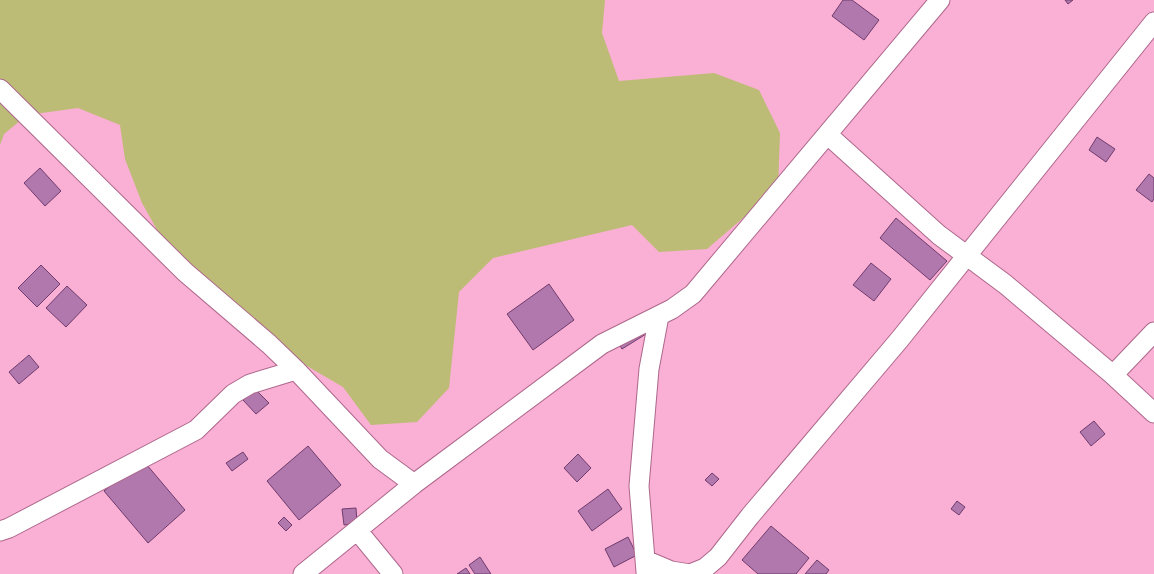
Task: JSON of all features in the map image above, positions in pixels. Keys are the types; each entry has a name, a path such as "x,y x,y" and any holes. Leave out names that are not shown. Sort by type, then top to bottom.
{"street":[{"path":"303,574 414,484 602,344 672,309 693,294 940,0"},
{"path":"659,316 649,369 639,486 646,567 690,574 705,568 718,557 750,516 900,339 1154,22"},
{"path":"0,89 184,272 296,370 376,456 414,484"},
{"path":"828,135 939,235 1004,284 1113,375 1154,413"},
{"path":"1113,375 1154,332"},
{"path":"0,531 9,528 196,430 233,394 250,384 296,370"},
{"path":"357,530 393,574"}],"shaded area":[{"path":"0,0 605,0 602,33 619,81 714,73 759,90 780,133 778,188 707,249 659,252 632,225 493,258 459,292 449,388 417,422 371,425 343,387 269,344 165,244 142,203 125,159 120,125 78,108 27,115 4,134 0,145"}],"building":[{"path":"843,0 852,0 879,20 864,40 832,16"},
{"path":"1065,0 1073,0 1068,4"},
{"path":"1097,137 1115,149 1106,162 1089,150"},
{"path":"40,168 61,191 45,206 24,183"},
{"path":"1149,174 1154,178 1154,199 1152,202 1136,190"},
{"path":"896,218 947,261 930,280 880,238"},
{"path":"871,263 891,279 874,301 853,285"},
{"path":"41,265 60,284 37,307 18,288"},
{"path":"549,284 574,320 533,350 507,314"},
{"path":"67,286 87,305 66,327 46,308"},
{"path":"643,329 646,334 622,349 619,344"},
{"path":"29,355 39,367 19,384 9,372"},
{"path":"255,389 269,403 256,414 243,400"},
{"path":"1094,421 1105,434 1091,446 1080,432"},
{"path":"308,446 341,485 299,520 267,481"},
{"path":"243,452 248,459 232,471 226,463"},
{"path":"578,454 591,468 577,482 564,468"},
{"path":"141,458 185,510 148,543 104,491"},
{"path":"712,473 719,479 712,486 705,480"},
{"path":"608,489 622,509 592,531 578,511"},
{"path":"957,501 965,507 959,515 951,509"},
{"path":"356,508 357,523 344,525 342,509"},
{"path":"284,517 292,525 286,531 278,523"},
{"path":"771,526 809,558 796,574 758,574 742,560"},
{"path":"628,537 637,555 614,567 605,549"},
{"path":"480,557 491,574 475,574 469,565"},
{"path":"817,560 829,570 826,574 805,574"},
{"path":"466,568 470,574 457,574"}]}
